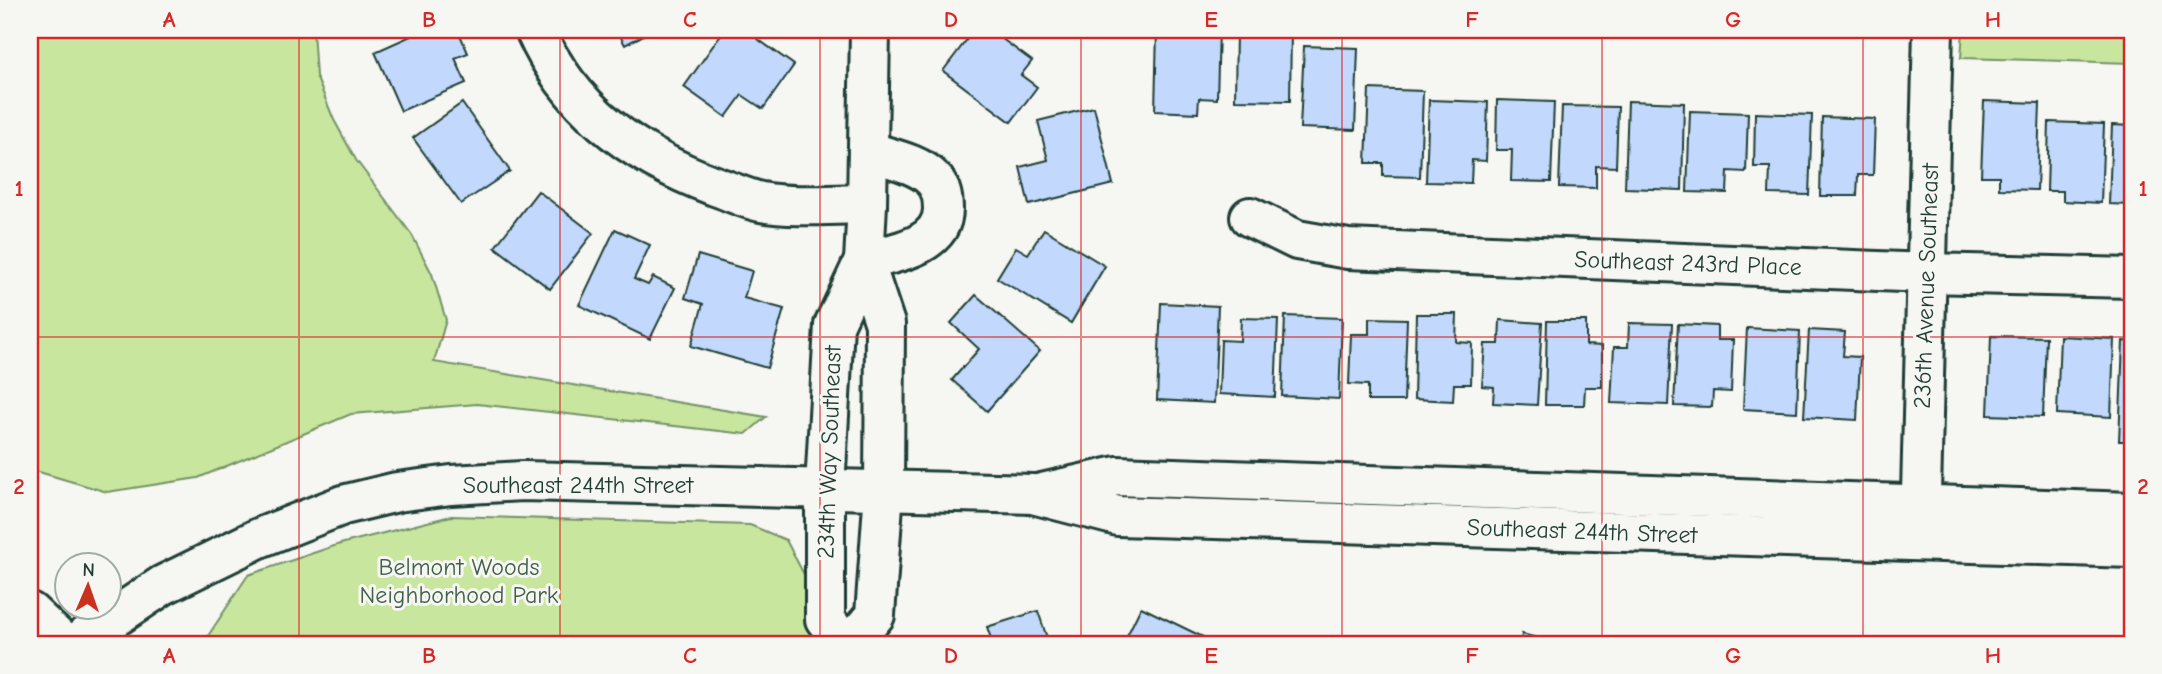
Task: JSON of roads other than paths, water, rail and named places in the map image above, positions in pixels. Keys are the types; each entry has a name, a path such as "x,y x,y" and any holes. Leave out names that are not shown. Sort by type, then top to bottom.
{"street":[{"path":"535,30 542,46 575,94 613,132 656,161 760,202 867,204"},
{"name":"234th Way Southeast","path":"851,644 875,615 884,490 885,324 864,261 870,30"},
{"name":"236th Avenue Southeast","path":"1920,524 1933,30"},
{"path":"864,261 915,247 943,221 943,195 933,179 919,170 868,151"},
{"name":"Southeast 243rd Place","path":"1250,217 1297,240 1348,249 1926,273 2132,278"},
{"name":"234th Way Southeast","path":"844,644 825,619 825,488 834,325 864,261"},
{"name":"Southeast 244th Street","path":"75,644 163,585 259,538 343,505 397,492 451,485 523,481 1034,495 1116,476 1920,524 2132,548"},
{"name":"Southeast 244th Street","path":"1920,524 2132,512"},
{"path":"30,612 64,644"}],"park label":[{"name":"Belmont Woods Neighborhood Park","path":"459,581"}]}
